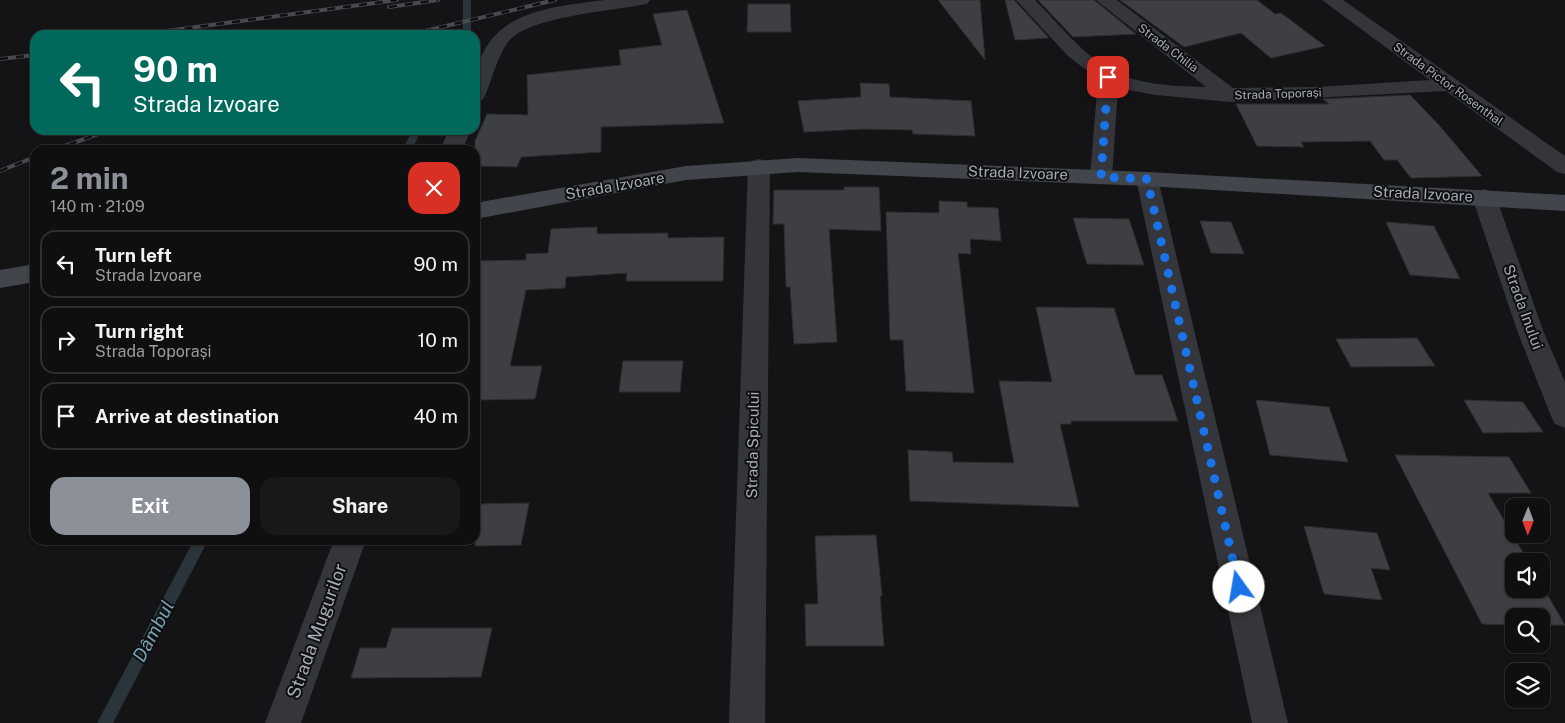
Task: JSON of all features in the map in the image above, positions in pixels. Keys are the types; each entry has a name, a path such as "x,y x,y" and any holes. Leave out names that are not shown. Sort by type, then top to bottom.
{"street":[{"path":"480,85 501,38 509,29 520,23 641,0"},
{"name":"Strada Toporași","path":"1025,0 1090,66 1108,77 1159,90 1230,96 1450,85"},
{"name":"Strada Chilia","path":"1105,0 1230,96"},
{"name":"Strada Pictor Rosenthal","path":"1331,0 1565,167"},
{"path":"1101,177 1108,77"},
{"name":"Strada Izvoare","path":"480,211 686,173 759,166 845,166 1147,179 1565,203"},
{"name":"Strada Spicului","path":"747,723 759,166"},
{"path":"1147,179 1270,723"},
{"name":"Strada Inului","path":"1484,197 1531,333 1565,416"},
{"path":"0,279 30,274"},
{"name":"Strada Mugurilor","path":"283,723 348,545"}],"building":[{"path":"938,0 980,0 985,60"},
{"path":"1005,0 1014,0 1049,38 1015,40"},
{"path":"1038,0 1094,0 1136,34 1073,37"},
{"path":"1120,0 1257,0 1275,14 1281,13 1325,46 1271,58 1241,33 1184,47"},
{"path":"748,4 790,4 791,32 747,32"},
{"path":"687,10 724,123 601,127 601,152 521,157 517,167 480,166 480,145 475,145 475,141 478,135 480,135 480,130 487,114 528,115 527,75 621,65 619,50 662,45 653,14"},
{"path":"860,83 889,84 890,97 971,101 975,136 913,134 912,130 864,129 804,132 798,101 861,97"},
{"path":"1410,95 1438,124 1482,176 1411,178 1397,160 1384,160 1370,141 1301,142 1304,147 1257,146 1236,104 1329,104 1323,99"},
{"path":"844,187 879,187 881,231 829,229 837,342 794,344 790,287 786,287 784,224 773,224 774,190 844,190"},
{"path":"939,201 967,202 967,207 998,208 1001,241 970,239 971,254 958,253 974,393 906,391 903,340 890,340 886,212 939,213"},
{"path":"1073,218 1129,219 1144,265 1087,264"},
{"path":"1200,221 1231,222 1244,254 1211,253"},
{"path":"1386,222 1434,226 1460,279 1410,275"},
{"path":"597,227 597,234 668,233 668,238 724,237 723,281 626,281 627,273 566,277 565,288 526,290 510,366 542,366 535,399 480,400 480,261 526,260 526,254 548,253 551,229"},
{"path":"1036,307 1114,308 1135,375 1162,375 1178,421 1071,421 1071,424 1060,424 1079,507 910,501 908,450 952,452 953,462 1014,463 999,381 1052,382"},
{"path":"1417,338 1435,366 1351,367 1336,339"},
{"path":"623,361 683,361 680,392 619,392"},
{"path":"1256,400 1329,407 1348,462 1270,455"},
{"path":"1464,400 1523,402 1543,432 1483,433"},
{"path":"1395,455 1509,457 1531,493 1488,493 1505,522 1505,543 1517,543 1523,553 1505,553 1505,598 1549,598 1565,625 1550,625 1550,608 1505,608 1505,625 1482,624"},
{"path":"529,503 521,545 475,546 480,545 480,504"},
{"path":"1304,526 1377,533 1390,570 1371,568 1382,600 1324,594"},
{"path":"876,535 882,596 880,596 884,646 806,646 805,604 818,604 815,536"},
{"path":"392,628 492,628 481,677 351,678 360,648 386,648"}],"waterway":[{"name":"Dâmbul","path":"467,0 467,30"},
{"name":"Dâmbul","path":"410,145 414,135"},
{"name":"Dâmbul","path":"105,723 198,545"}],"railway":[{"path":"174,30 397,0"},
{"path":"389,7 438,0"},
{"path":"429,30 555,0"},
{"path":"0,59 30,56"},
{"path":"68,145 95,135"},
{"path":"0,171 30,159"}],"route":[{"path":"1108,77 1101,177 1147,179 1239,587"}]}
